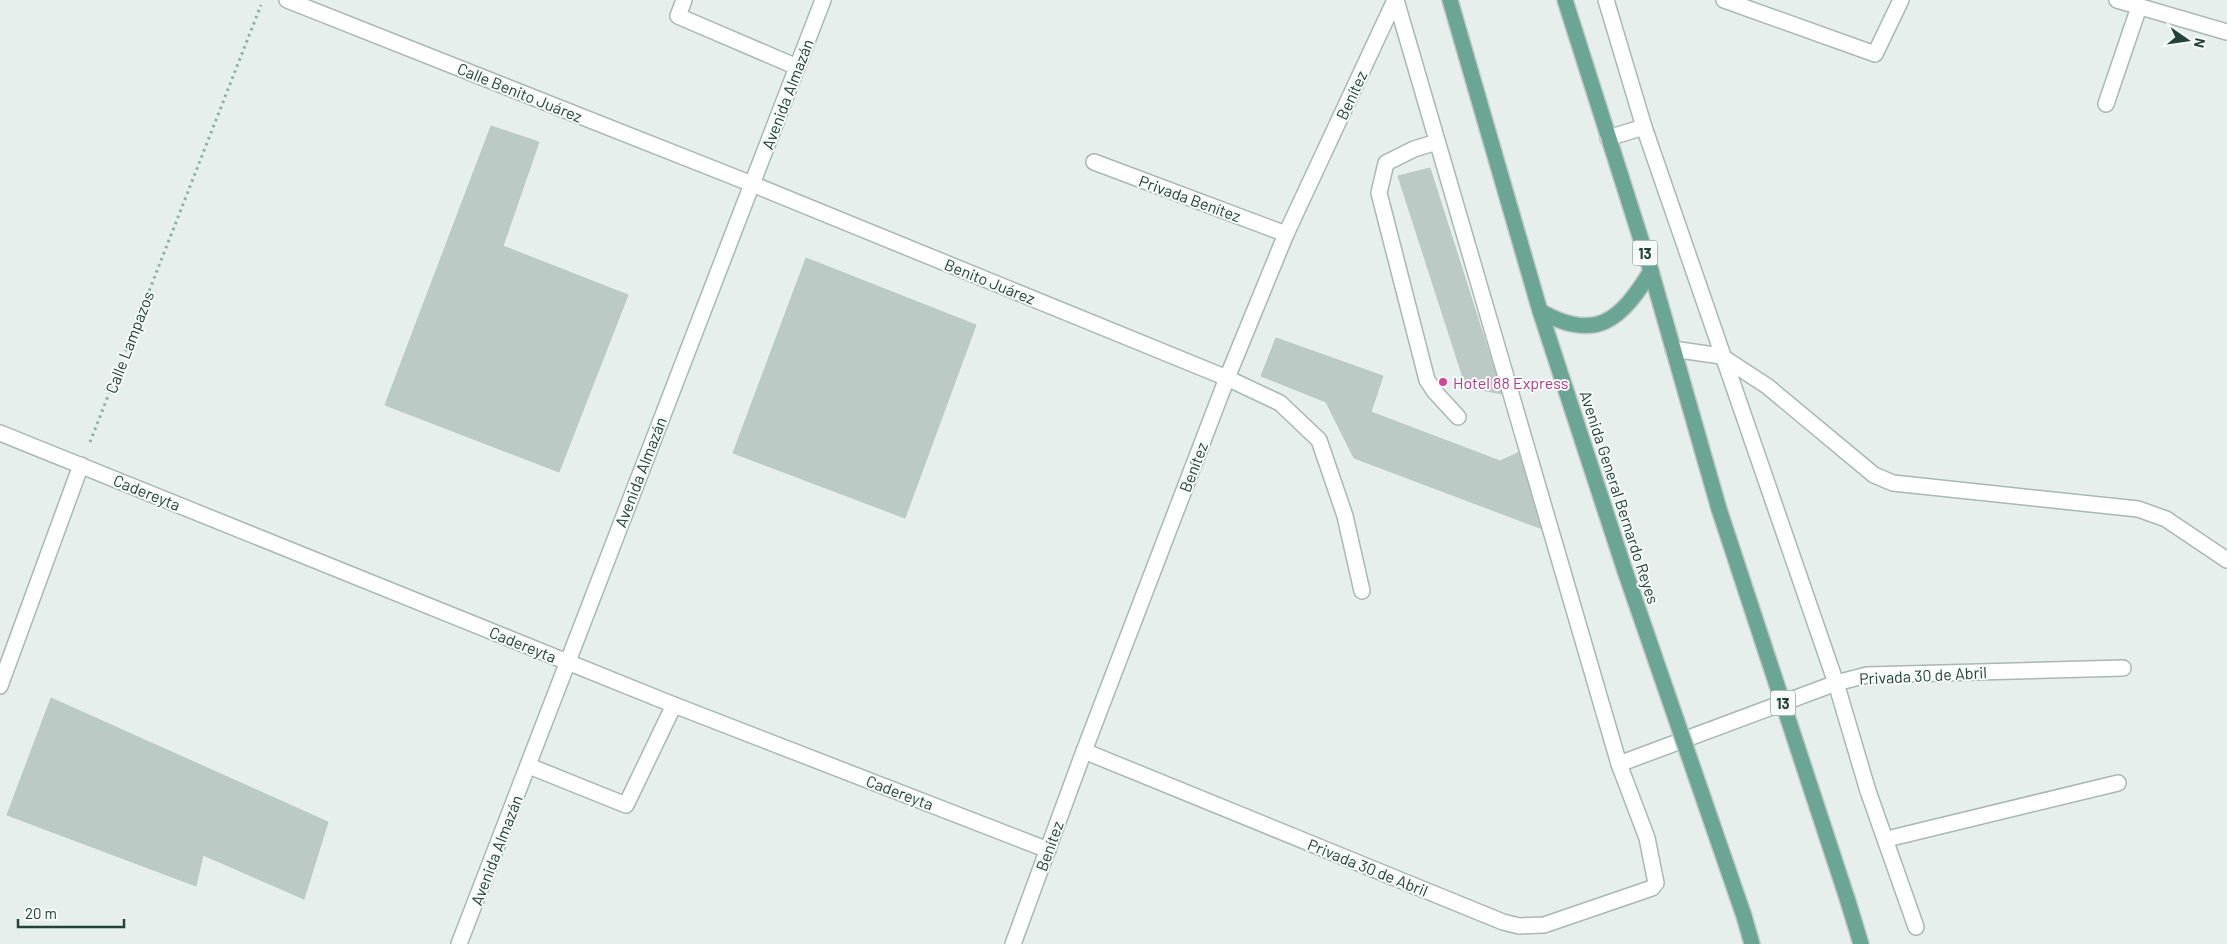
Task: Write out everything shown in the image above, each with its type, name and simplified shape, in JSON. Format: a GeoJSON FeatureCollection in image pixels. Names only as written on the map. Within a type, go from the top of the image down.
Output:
{"type":"FeatureCollection","features":[{"type":"Feature","properties":{"kind":"main road","name":"Avenida General Bernardo Reyes"},"geometry":{"type":"LineString","coordinates":[[1450,0],[1540,311],[1625,571],[1752,944]]}},
{"type":"Feature","properties":{"kind":"main road","name":"13"},"geometry":{"type":"LineString","coordinates":[[1565,0],[1651,272],[1719,509],[1861,944]]}},
{"type":"Feature","properties":{"kind":"main road"},"geometry":{"type":"LineString","coordinates":[[1540,311],[1559,322],[1580,327],[1602,323],[1621,312],[1636,296],[1651,272]]}},
{"type":"Feature","properties":{"kind":"street","name":"Calle Benito Juárez"},"geometry":{"type":"LineString","coordinates":[[287,0],[752,184]]}},
{"type":"Feature","properties":{"kind":"street"},"geometry":{"type":"LineString","coordinates":[[684,0],[678,16],[797,67]]}},
{"type":"Feature","properties":{"kind":"street","name":"Avenida Almazán"},"geometry":{"type":"LineString","coordinates":[[459,944],[529,766],[566,662],[824,0]]}},
{"type":"Feature","properties":{"kind":"street"},"geometry":{"type":"LineString","coordinates":[[1395,0],[1619,764]]}},
{"type":"Feature","properties":{"kind":"street","name":"Benítez"},"geometry":{"type":"LineString","coordinates":[[1013,944],[1227,378],[1286,234],[1395,0]]}},
{"type":"Feature","properties":{"kind":"street"},"geometry":{"type":"LineString","coordinates":[[1606,0],[1644,128],[1721,356],[1836,683],[1868,791],[1887,839],[1916,927]]}},
{"type":"Feature","properties":{"kind":"street"},"geometry":{"type":"LineString","coordinates":[[1724,0],[1875,54],[1901,0]]}},
{"type":"Feature","properties":{"kind":"street"},"geometry":{"type":"LineString","coordinates":[[2117,0],[2227,32]]}},
{"type":"Feature","properties":{"kind":"street"},"geometry":{"type":"LineString","coordinates":[[2106,104],[2139,6]]}},
{"type":"Feature","properties":{"kind":"street"},"geometry":{"type":"LineString","coordinates":[[1608,138],[1644,128]]}},
{"type":"Feature","properties":{"kind":"street"},"geometry":{"type":"LineString","coordinates":[[1437,142],[1414,149],[1386,163],[1379,193],[1427,380],[1435,392],[1458,417]]}},
{"type":"Feature","properties":{"kind":"street","name":"Privada Benítez"},"geometry":{"type":"LineString","coordinates":[[1094,162],[1286,234]]}},
{"type":"Feature","properties":{"kind":"street","name":"Benito Juárez"},"geometry":{"type":"LineString","coordinates":[[752,184],[1227,378],[1280,403],[1319,440],[1345,516],[1362,591]]}},
{"type":"Feature","properties":{"kind":"street"},"geometry":{"type":"LineString","coordinates":[[1673,349],[1721,356],[1767,386],[1874,475],[1893,483],[2138,509],[2166,519],[2227,560]]}},
{"type":"Feature","properties":{"kind":"street","name":"Cadereyta"},"geometry":{"type":"LineString","coordinates":[[0,433],[674,705],[1048,850]]}},
{"type":"Feature","properties":{"kind":"street"},"geometry":{"type":"LineString","coordinates":[[0,686],[81,466]]}},
{"type":"Feature","properties":{"kind":"street","name":"Privada 30 de Abril"},"geometry":{"type":"LineString","coordinates":[[1084,752],[1511,924],[1532,926],[1544,925],[1652,888],[1656,883],[1647,838],[1619,764],[1836,683],[1867,676],[2123,668]]}},
{"type":"Feature","properties":{"kind":"street"},"geometry":{"type":"LineString","coordinates":[[529,766],[626,805],[674,705]]}},
{"type":"Feature","properties":{"kind":"street"},"geometry":{"type":"LineString","coordinates":[[1887,839],[2118,784]]}},
{"type":"Feature","properties":{"kind":"path","name":"Calle Lampazos"},"geometry":{"type":"LineString","coordinates":[[81,466],[262,0]]}},
{"type":"Feature","properties":{"kind":"building"},"geometry":{"type":"Polygon","coordinates":[[[491,126],[539,142],[503,246],[628,295],[559,472],[385,405],[491,126]]]}},
{"type":"Feature","properties":{"kind":"building"},"geometry":{"type":"Polygon","coordinates":[[[1430,168],[1502,394],[1466,387],[1398,176],[1430,168]]]}},
{"type":"Feature","properties":{"kind":"building"},"geometry":{"type":"Polygon","coordinates":[[[806,258],[976,325],[905,518],[733,453],[806,258]]]}},
{"type":"Feature","properties":{"kind":"building"},"geometry":{"type":"Polygon","coordinates":[[[1276,338],[1383,376],[1371,412],[1500,461],[1520,452],[1545,530],[1354,458],[1326,402],[1261,376],[1276,338]]]}},
{"type":"Feature","properties":{"kind":"building"},"geometry":{"type":"Polygon","coordinates":[[[51,698],[328,822],[304,899],[203,855],[196,886],[7,815],[51,698]]]}},
{"type":"Feature","properties":{"kind":"place","name":"Hotel 88 Express"},"geometry":{"type":"Point","coordinates":[1443,382]}}]}
